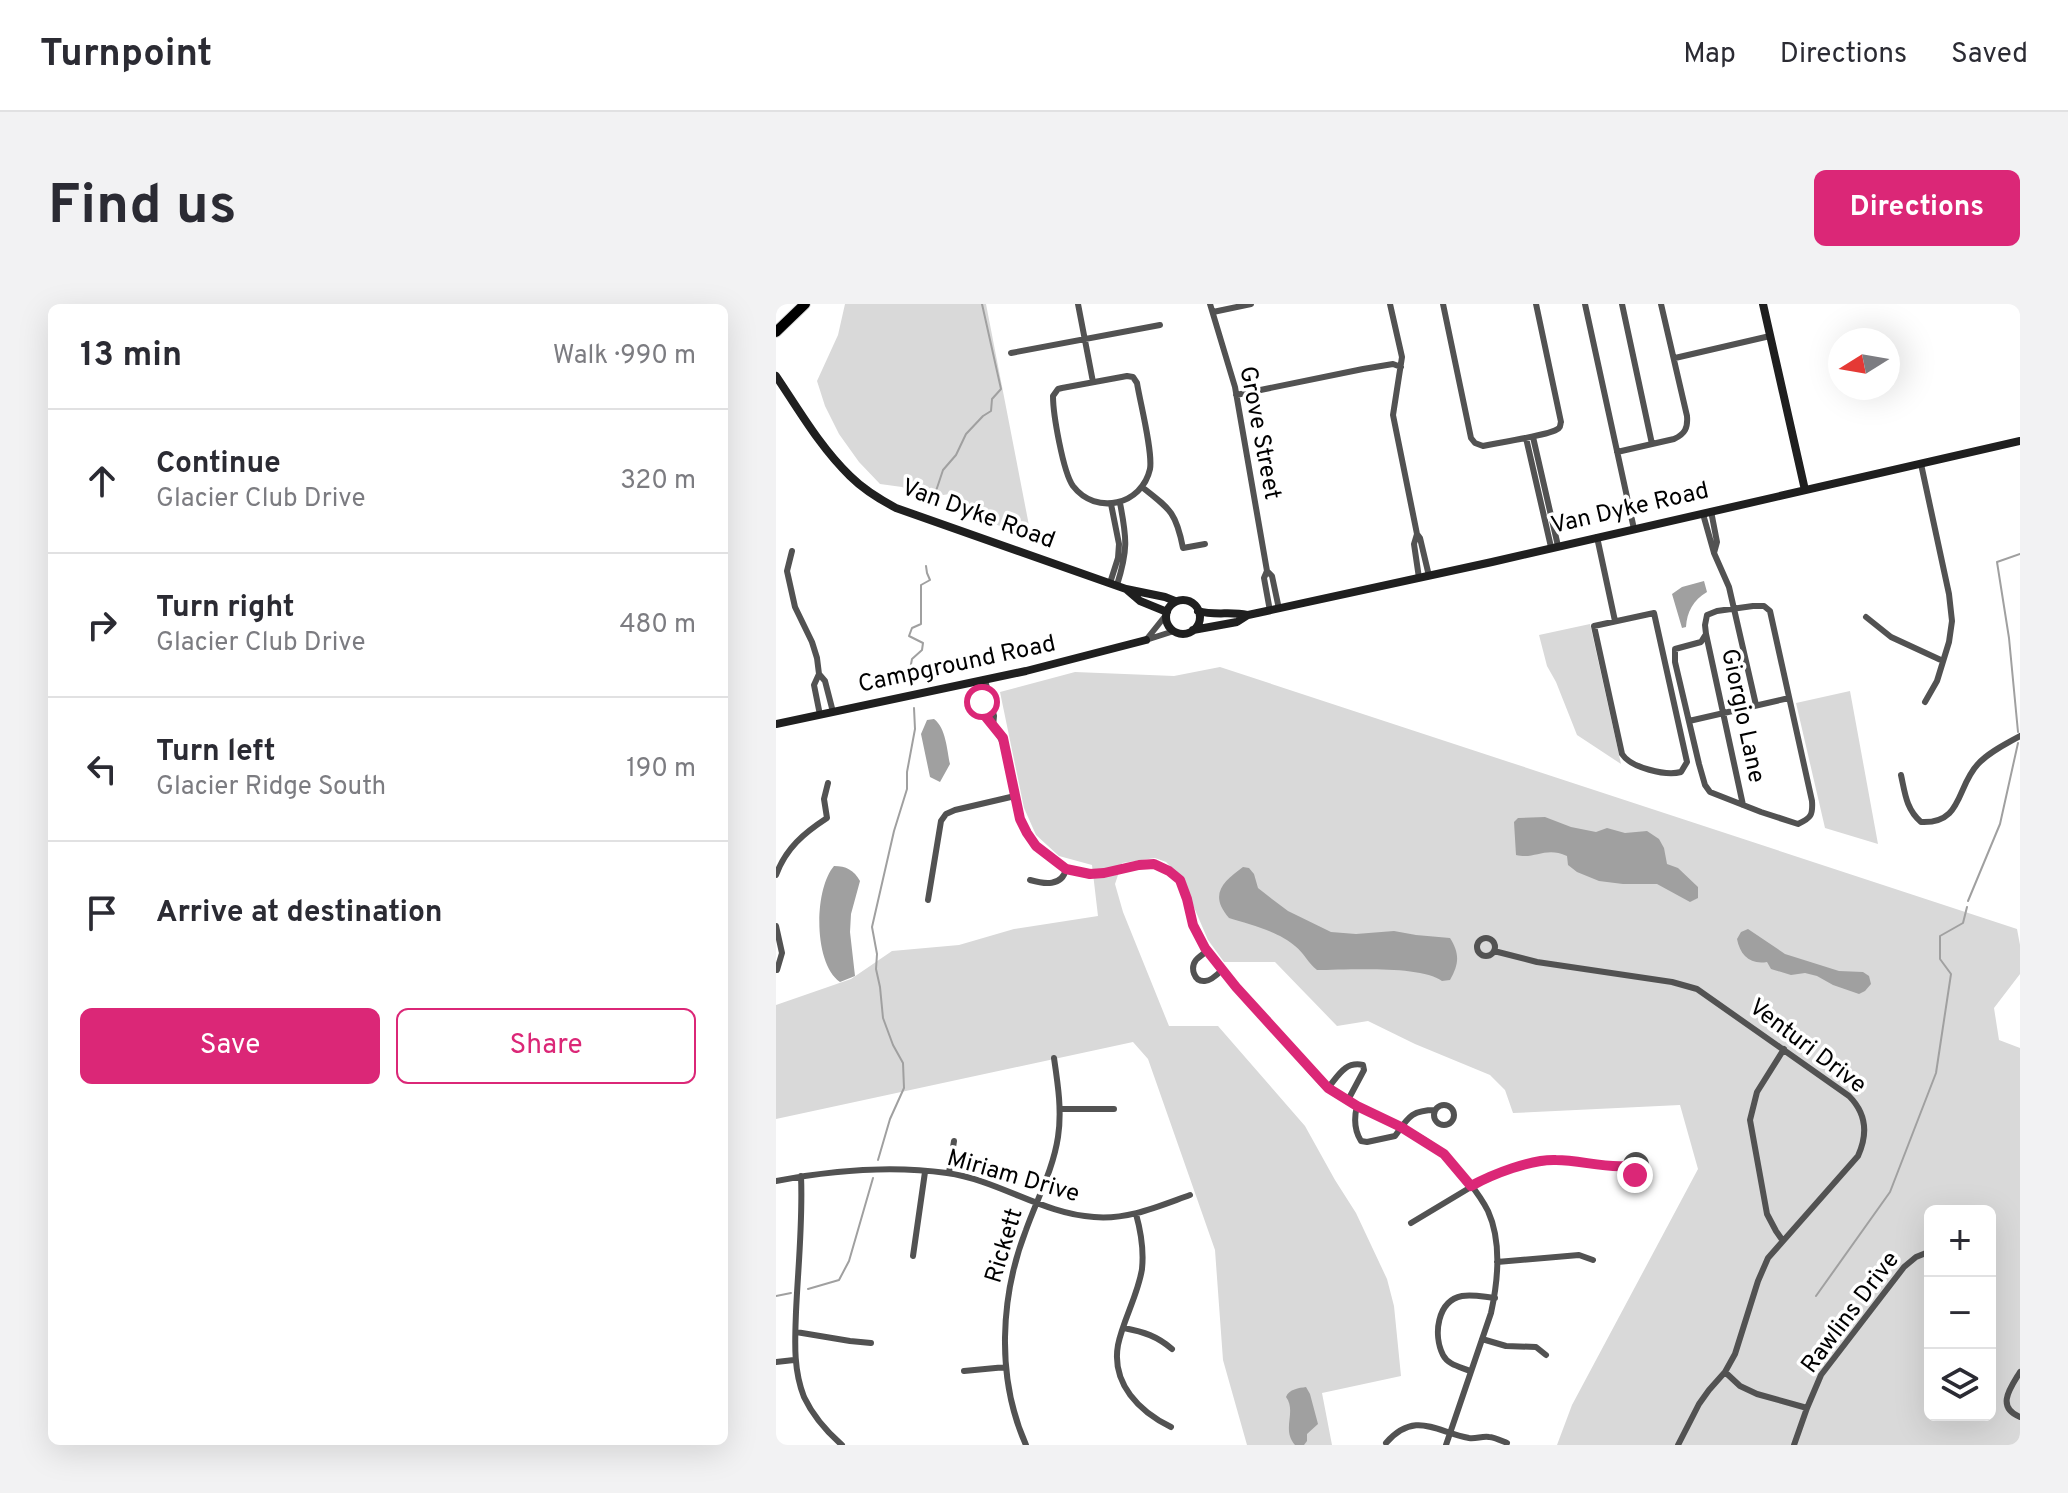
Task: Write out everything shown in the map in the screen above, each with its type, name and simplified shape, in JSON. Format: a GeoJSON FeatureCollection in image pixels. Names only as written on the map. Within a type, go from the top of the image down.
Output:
{"type":"FeatureCollection","features":[{"type":"Feature","properties":{"kind":"highway"},"geometry":{"type":"LineString","coordinates":[[776,332],[805,304]]}},
{"type":"Feature","properties":{"kind":"street"},"geometry":{"type":"LineString","coordinates":[[1078,304],[1093,382]]}},
{"type":"Feature","properties":{"kind":"street","name":"Grove Street"},"geometry":{"type":"LineString","coordinates":[[1210,304],[1236,395],[1267,571],[1272,576],[1274,610]]}},
{"type":"Feature","properties":{"kind":"street"},"geometry":{"type":"LineString","coordinates":[[1213,312],[1251,304]]}},
{"type":"Feature","properties":{"kind":"street"},"geometry":{"type":"LineString","coordinates":[[1390,304],[1402,357],[1393,415],[1420,538],[1424,577]]}},
{"type":"Feature","properties":{"kind":"street"},"geometry":{"type":"LineString","coordinates":[[1443,304],[1471,438],[1483,446],[1558,430],[1561,422],[1536,304]]}},
{"type":"Feature","properties":{"kind":"street"},"geometry":{"type":"LineString","coordinates":[[1585,304],[1634,529]]}},
{"type":"Feature","properties":{"kind":"street"},"geometry":{"type":"LineString","coordinates":[[1622,304],[1652,444]]}},
{"type":"Feature","properties":{"kind":"street"},"geometry":{"type":"LineString","coordinates":[[1617,452],[1679,437],[1687,427],[1675,358],[1661,304]]}},
{"type":"Feature","properties":{"kind":"street"},"geometry":{"type":"LineString","coordinates":[[1763,304],[1805,490]]}},
{"type":"Feature","properties":{"kind":"street"},"geometry":{"type":"LineString","coordinates":[[1011,353],[1160,325]]}},
{"type":"Feature","properties":{"kind":"street"},"geometry":{"type":"LineString","coordinates":[[1675,358],[1770,336]]}},
{"type":"Feature","properties":{"kind":"street"},"geometry":{"type":"LineString","coordinates":[[1236,395],[1363,369],[1393,364],[1401,367]]}},
{"type":"Feature","properties":{"kind":"street","name":"Van Dyke Road"},"geometry":{"type":"LineString","coordinates":[[776,376],[832,456],[850,476],[868,492],[896,508],[1117,586],[1175,601]]}},
{"type":"Feature","properties":{"kind":"street"},"geometry":{"type":"LineString","coordinates":[[1127,376],[1136,381],[1150,468],[1142,487],[1120,503],[1088,498],[1072,484],[1065,468],[1053,399],[1058,389],[1093,382],[1127,376]]}},
{"type":"Feature","properties":{"kind":"street"},"geometry":{"type":"LineString","coordinates":[[1530,437],[1555,546]]}},
{"type":"Feature","properties":{"kind":"street","name":"Van Dyke Road"},"geometry":{"type":"LineString","coordinates":[[1193,630],[2020,441]]}},
{"type":"Feature","properties":{"kind":"street"},"geometry":{"type":"LineString","coordinates":[[1921,464],[1952,621],[1937,681],[1925,702]]}},
{"type":"Feature","properties":{"kind":"street"},"geometry":{"type":"LineString","coordinates":[[1142,487],[1170,510],[1179,527],[1183,548],[1205,544]]}},
{"type":"Feature","properties":{"kind":"street"},"geometry":{"type":"LineString","coordinates":[[1117,586],[1127,542],[1120,503]]}},
{"type":"Feature","properties":{"kind":"street"},"geometry":{"type":"LineString","coordinates":[[1111,504],[1119,544],[1117,586]]}},
{"type":"Feature","properties":{"kind":"street"},"geometry":{"type":"LineString","coordinates":[[1707,512],[1717,542],[1714,553],[1729,587],[1756,705]]}},
{"type":"Feature","properties":{"kind":"street"},"geometry":{"type":"LineString","coordinates":[[1597,537],[1615,621]]}},
{"type":"Feature","properties":{"kind":"street"},"geometry":{"type":"LineString","coordinates":[[792,551],[787,571],[795,607],[817,658],[819,674],[814,685],[820,715]]}},
{"type":"Feature","properties":{"kind":"street","name":"Van Dyke Road"},"geometry":{"type":"LineString","coordinates":[[1117,586],[1166,613]]}},
{"type":"Feature","properties":{"kind":"street"},"geometry":{"type":"LineString","coordinates":[[1146,640],[1171,605],[1175,601],[1192,602],[1198,611],[1199,621],[1193,630],[1183,634],[1168,626],[1166,613]]}},
{"type":"Feature","properties":{"kind":"street"},"geometry":{"type":"LineString","coordinates":[[1662,651],[1701,642],[1706,634],[1707,615],[1734,608],[1764,606],[1770,611],[1812,801],[1813,814],[1810,818],[1798,824],[1710,792],[1705,785],[1689,721],[1675,662],[1675,649]]}},
{"type":"Feature","properties":{"kind":"street","name":"Van Dyke Road"},"geometry":{"type":"LineString","coordinates":[[1198,611],[1215,615],[1236,612],[1248,615]]}},
{"type":"Feature","properties":{"kind":"street"},"geometry":{"type":"LineString","coordinates":[[1654,613],[1662,651],[1687,762],[1681,772],[1673,774],[1664,774],[1626,760],[1622,754],[1594,626],[1654,613]]}},
{"type":"Feature","properties":{"kind":"street"},"geometry":{"type":"LineString","coordinates":[[1866,617],[1891,637],[1943,661]]}},
{"type":"Feature","properties":{"kind":"street","name":"Campground Road"},"geometry":{"type":"LineString","coordinates":[[776,724],[981,681],[1174,631]]}},
{"type":"Feature","properties":{"kind":"street","name":"Giorgio Lane"},"geometry":{"type":"LineString","coordinates":[[1706,634],[1743,805]]}},
{"type":"Feature","properties":{"kind":"street"},"geometry":{"type":"LineString","coordinates":[[819,674],[825,681],[833,712]]}},
{"type":"Feature","properties":{"kind":"street"},"geometry":{"type":"LineString","coordinates":[[981,681],[986,717],[1003,738],[1020,819],[1036,846],[1066,869],[1090,874],[1154,864],[1169,871],[1180,880],[1193,925],[1207,951],[1328,1088],[1444,1154],[1488,1212],[1495,1237],[1495,1298],[1446,1445]]}},
{"type":"Feature","properties":{"kind":"street"},"geometry":{"type":"LineString","coordinates":[[1689,721],[1789,698]]}},
{"type":"Feature","properties":{"kind":"street"},"geometry":{"type":"LineString","coordinates":[[1901,775],[1912,815],[1921,822],[1938,820],[1947,816],[1960,799],[1969,776],[1979,763],[2020,736]]}},
{"type":"Feature","properties":{"kind":"street"},"geometry":{"type":"LineString","coordinates":[[776,873],[785,855],[800,837],[827,818],[824,799],[828,783]]}},
{"type":"Feature","properties":{"kind":"street"},"geometry":{"type":"LineString","coordinates":[[928,900],[941,821],[946,814],[1015,796]]}},
{"type":"Feature","properties":{"kind":"street"},"geometry":{"type":"LineString","coordinates":[[1030,880],[1042,883],[1058,881],[1066,869]]}},
{"type":"Feature","properties":{"kind":"street"},"geometry":{"type":"LineString","coordinates":[[776,926],[782,953],[777,970]]}},
{"type":"Feature","properties":{"kind":"street"},"geometry":{"type":"LineString","coordinates":[[1207,951],[1196,960],[1194,975],[1199,980],[1209,980],[1222,970]]}},
{"type":"Feature","properties":{"kind":"street","name":"Venturi Drive"},"geometry":{"type":"LineString","coordinates":[[1494,951],[1537,962],[1672,982],[1697,989],[1855,1102],[1863,1116],[1865,1133],[1858,1156],[1768,1258],[1741,1338],[1725,1372],[1699,1404],[1678,1445]]}},
{"type":"Feature","properties":{"kind":"street"},"geometry":{"type":"LineString","coordinates":[[1783,1241],[1767,1214],[1750,1120],[1757,1092],[1784,1049]]}},
{"type":"Feature","properties":{"kind":"street","name":"Rickett"},"geometry":{"type":"LineString","coordinates":[[1026,1445],[1014,1410],[1006,1367],[1005,1333],[1014,1264],[1047,1179],[1058,1136],[1059,1087],[1054,1058]]}},
{"type":"Feature","properties":{"kind":"street"},"geometry":{"type":"LineString","coordinates":[[1328,1088],[1350,1065],[1363,1065],[1364,1070],[1348,1100]]}},
{"type":"Feature","properties":{"kind":"street"},"geometry":{"type":"LineString","coordinates":[[1357,1106],[1355,1124],[1358,1136],[1361,1141],[1367,1142],[1395,1136],[1415,1113],[1435,1110]]}},
{"type":"Feature","properties":{"kind":"street"},"geometry":{"type":"LineString","coordinates":[[1060,1109],[1114,1109]]}},
{"type":"Feature","properties":{"kind":"street"},"geometry":{"type":"LineString","coordinates":[[949,1173],[954,1141]]}},
{"type":"Feature","properties":{"kind":"street"},"geometry":{"type":"LineString","coordinates":[[1411,1223],[1491,1175],[1547,1160],[1626,1166]]}},
{"type":"Feature","properties":{"kind":"street","name":"Miriam Drive"},"geometry":{"type":"LineString","coordinates":[[776,1181],[825,1172],[868,1169],[949,1173],[999,1187],[1070,1213],[1093,1217],[1136,1214],[1190,1195]]}},
{"type":"Feature","properties":{"kind":"street"},"geometry":{"type":"LineString","coordinates":[[913,1256],[925,1172]]}},
{"type":"Feature","properties":{"kind":"street"},"geometry":{"type":"LineString","coordinates":[[801,1176],[802,1213],[794,1360],[805,1398],[815,1417],[842,1445]]}},
{"type":"Feature","properties":{"kind":"street"},"geometry":{"type":"LineString","coordinates":[[1136,1214],[1143,1254],[1141,1271],[1118,1346],[1118,1367],[1125,1388],[1138,1406],[1171,1427]]}},
{"type":"Feature","properties":{"kind":"street","name":"Rawlins Drive"},"geometry":{"type":"LineString","coordinates":[[1794,1445],[1821,1375],[1904,1267],[1924,1254]]}},
{"type":"Feature","properties":{"kind":"street"},"geometry":{"type":"LineString","coordinates":[[1497,1262],[1579,1255],[1593,1260]]}},
{"type":"Feature","properties":{"kind":"street"},"geometry":{"type":"LineString","coordinates":[[1470,1371],[1451,1363],[1443,1354],[1438,1325],[1440,1313],[1448,1303],[1460,1296],[1495,1298]]}},
{"type":"Feature","properties":{"kind":"street"},"geometry":{"type":"LineString","coordinates":[[1124,1328],[1160,1338],[1172,1349]]}},
{"type":"Feature","properties":{"kind":"street"},"geometry":{"type":"LineString","coordinates":[[796,1332],[871,1343]]}},
{"type":"Feature","properties":{"kind":"street"},"geometry":{"type":"LineString","coordinates":[[1482,1339],[1496,1345],[1536,1347],[1546,1355]]}},
{"type":"Feature","properties":{"kind":"street"},"geometry":{"type":"LineString","coordinates":[[776,1362],[794,1360]]}},
{"type":"Feature","properties":{"kind":"street"},"geometry":{"type":"LineString","coordinates":[[964,1371],[1006,1367]]}},
{"type":"Feature","properties":{"kind":"street"},"geometry":{"type":"LineString","coordinates":[[1725,1372],[1740,1386],[1757,1394],[1807,1408]]}},
{"type":"Feature","properties":{"kind":"street"},"geometry":{"type":"LineString","coordinates":[[2020,1372],[2006,1399],[2007,1407],[2020,1417]]}},
{"type":"Feature","properties":{"kind":"street"},"geometry":{"type":"LineString","coordinates":[[1386,1443],[1396,1432],[1408,1426],[1424,1424],[1472,1439],[1489,1437],[1507,1443]]}},
{"type":"Feature","properties":{"kind":"shaded area"},"geometry":{"type":"Polygon","coordinates":[[[845,304],[986,304],[1032,541],[978,516],[956,493],[924,498],[902,487],[880,484],[859,462],[839,434],[817,381],[838,335],[845,304]]]}},
{"type":"Feature","properties":{"kind":"shaded area"},"geometry":{"type":"Polygon","coordinates":[[[1704,581],[1707,592],[1694,603],[1686,627],[1682,628],[1672,594],[1682,587],[1704,581]]]}},
{"type":"Feature","properties":{"kind":"shaded area"},"geometry":{"type":"Polygon","coordinates":[[[1590,624],[1621,764],[1577,735],[1547,666],[1539,635],[1590,624]]]}},
{"type":"Feature","properties":{"kind":"shaded area"},"geometry":{"type":"Polygon","coordinates":[[[1220,667],[2017,929],[2020,974],[1994,1008],[1999,1040],[2020,1048],[2020,1445],[1557,1445],[1572,1405],[1698,1169],[1680,1105],[1513,1113],[1505,1090],[1490,1075],[1368,1021],[1337,1026],[1275,962],[1224,962],[1208,940],[1181,877],[1166,862],[1155,858],[1122,863],[1115,884],[1123,912],[1169,1026],[1218,1026],[1305,1126],[1356,1213],[1387,1279],[1394,1306],[1401,1376],[1322,1393],[1332,1445],[1247,1445],[1223,1360],[1215,1250],[1148,1059],[1133,1042],[776,1119],[776,1005],[851,979],[892,951],[959,945],[1014,929],[1098,916],[1092,865],[1059,856],[1036,835],[1024,808],[1000,692],[1075,672],[1174,676],[1220,667]]]}},
{"type":"Feature","properties":{"kind":"shaded area"},"geometry":{"type":"Polygon","coordinates":[[[1850,691],[1878,844],[1825,828],[1796,703],[1850,691]]]}},
{"type":"Feature","properties":{"kind":"shaded area"},"geometry":{"type":"Polygon","coordinates":[[[934,719],[944,734],[950,764],[940,782],[930,777],[921,734],[927,720],[934,719]]]}},
{"type":"Feature","properties":{"kind":"shaded area"},"geometry":{"type":"Polygon","coordinates":[[[1545,817],[1596,832],[1607,828],[1625,833],[1647,831],[1659,839],[1667,864],[1678,868],[1698,887],[1698,898],[1690,902],[1657,884],[1599,881],[1577,872],[1568,865],[1567,856],[1559,853],[1516,855],[1514,822],[1518,818],[1545,817]]]}},
{"type":"Feature","properties":{"kind":"shaded area"},"geometry":{"type":"Polygon","coordinates":[[[834,866],[849,869],[860,881],[851,914],[850,932],[855,976],[840,982],[831,973],[825,959],[819,926],[823,891],[834,866]]]}},
{"type":"Feature","properties":{"kind":"shaded area"},"geometry":{"type":"Polygon","coordinates":[[[1243,867],[1254,874],[1258,888],[1288,911],[1331,932],[1394,931],[1450,938],[1457,959],[1450,980],[1442,981],[1401,970],[1317,970],[1289,941],[1229,918],[1219,895],[1225,883],[1243,867]]]}},
{"type":"Feature","properties":{"kind":"shaded area"},"geometry":{"type":"Polygon","coordinates":[[[1748,929],[1785,954],[1839,971],[1863,972],[1869,976],[1871,984],[1859,994],[1817,976],[1805,973],[1791,975],[1771,969],[1767,962],[1751,960],[1743,954],[1737,939],[1741,932],[1748,929]]]}},
{"type":"Feature","properties":{"kind":"shaded area"},"geometry":{"type":"Polygon","coordinates":[[[1306,1387],[1318,1424],[1307,1434],[1304,1445],[1295,1445],[1289,1433],[1290,1409],[1286,1397],[1297,1388],[1306,1387]]]}},
{"type":"Feature","properties":{"kind":"waterway"},"geometry":{"type":"LineString","coordinates":[[936,503],[934,497],[943,470],[956,455],[966,434],[991,411],[992,399],[1001,389],[982,304]]}},
{"type":"Feature","properties":{"kind":"waterway"},"geometry":{"type":"LineString","coordinates":[[2018,732],[2009,638],[1997,562],[2020,554]]}},
{"type":"Feature","properties":{"kind":"waterway"},"geometry":{"type":"LineString","coordinates":[[908,680],[912,659],[922,650],[923,643],[909,636],[912,628],[921,624],[921,585],[930,580],[926,566]]}},
{"type":"Feature","properties":{"kind":"waterway"},"geometry":{"type":"LineString","coordinates":[[878,1160],[890,1119],[904,1088],[903,1063],[883,1018],[872,927],[907,789],[915,729],[914,708]]}},
{"type":"Feature","properties":{"kind":"waterway"},"geometry":{"type":"LineString","coordinates":[[1968,901],[2000,824],[2018,743]]}},
{"type":"Feature","properties":{"kind":"waterway"},"geometry":{"type":"LineString","coordinates":[[1816,1296],[1890,1192],[1936,1073],[1951,974],[1940,959],[1940,936],[1963,923],[1967,907]]}},
{"type":"Feature","properties":{"kind":"waterway"},"geometry":{"type":"LineString","coordinates":[[808,1289],[839,1280],[849,1261],[873,1178]]}},
{"type":"Feature","properties":{"kind":"waterway"},"geometry":{"type":"LineString","coordinates":[[776,1296],[791,1293]]}},
{"type":"Feature","properties":{"kind":"route"},"geometry":{"type":"LineString","coordinates":[[982,702],[986,717],[1003,738],[1020,819],[1036,846],[1066,869],[1090,874],[1154,864],[1180,880],[1193,925],[1205,948],[1236,987],[1328,1088],[1444,1154],[1471,1186],[1491,1175],[1547,1160],[1626,1166],[1635,1175]]}}]}
